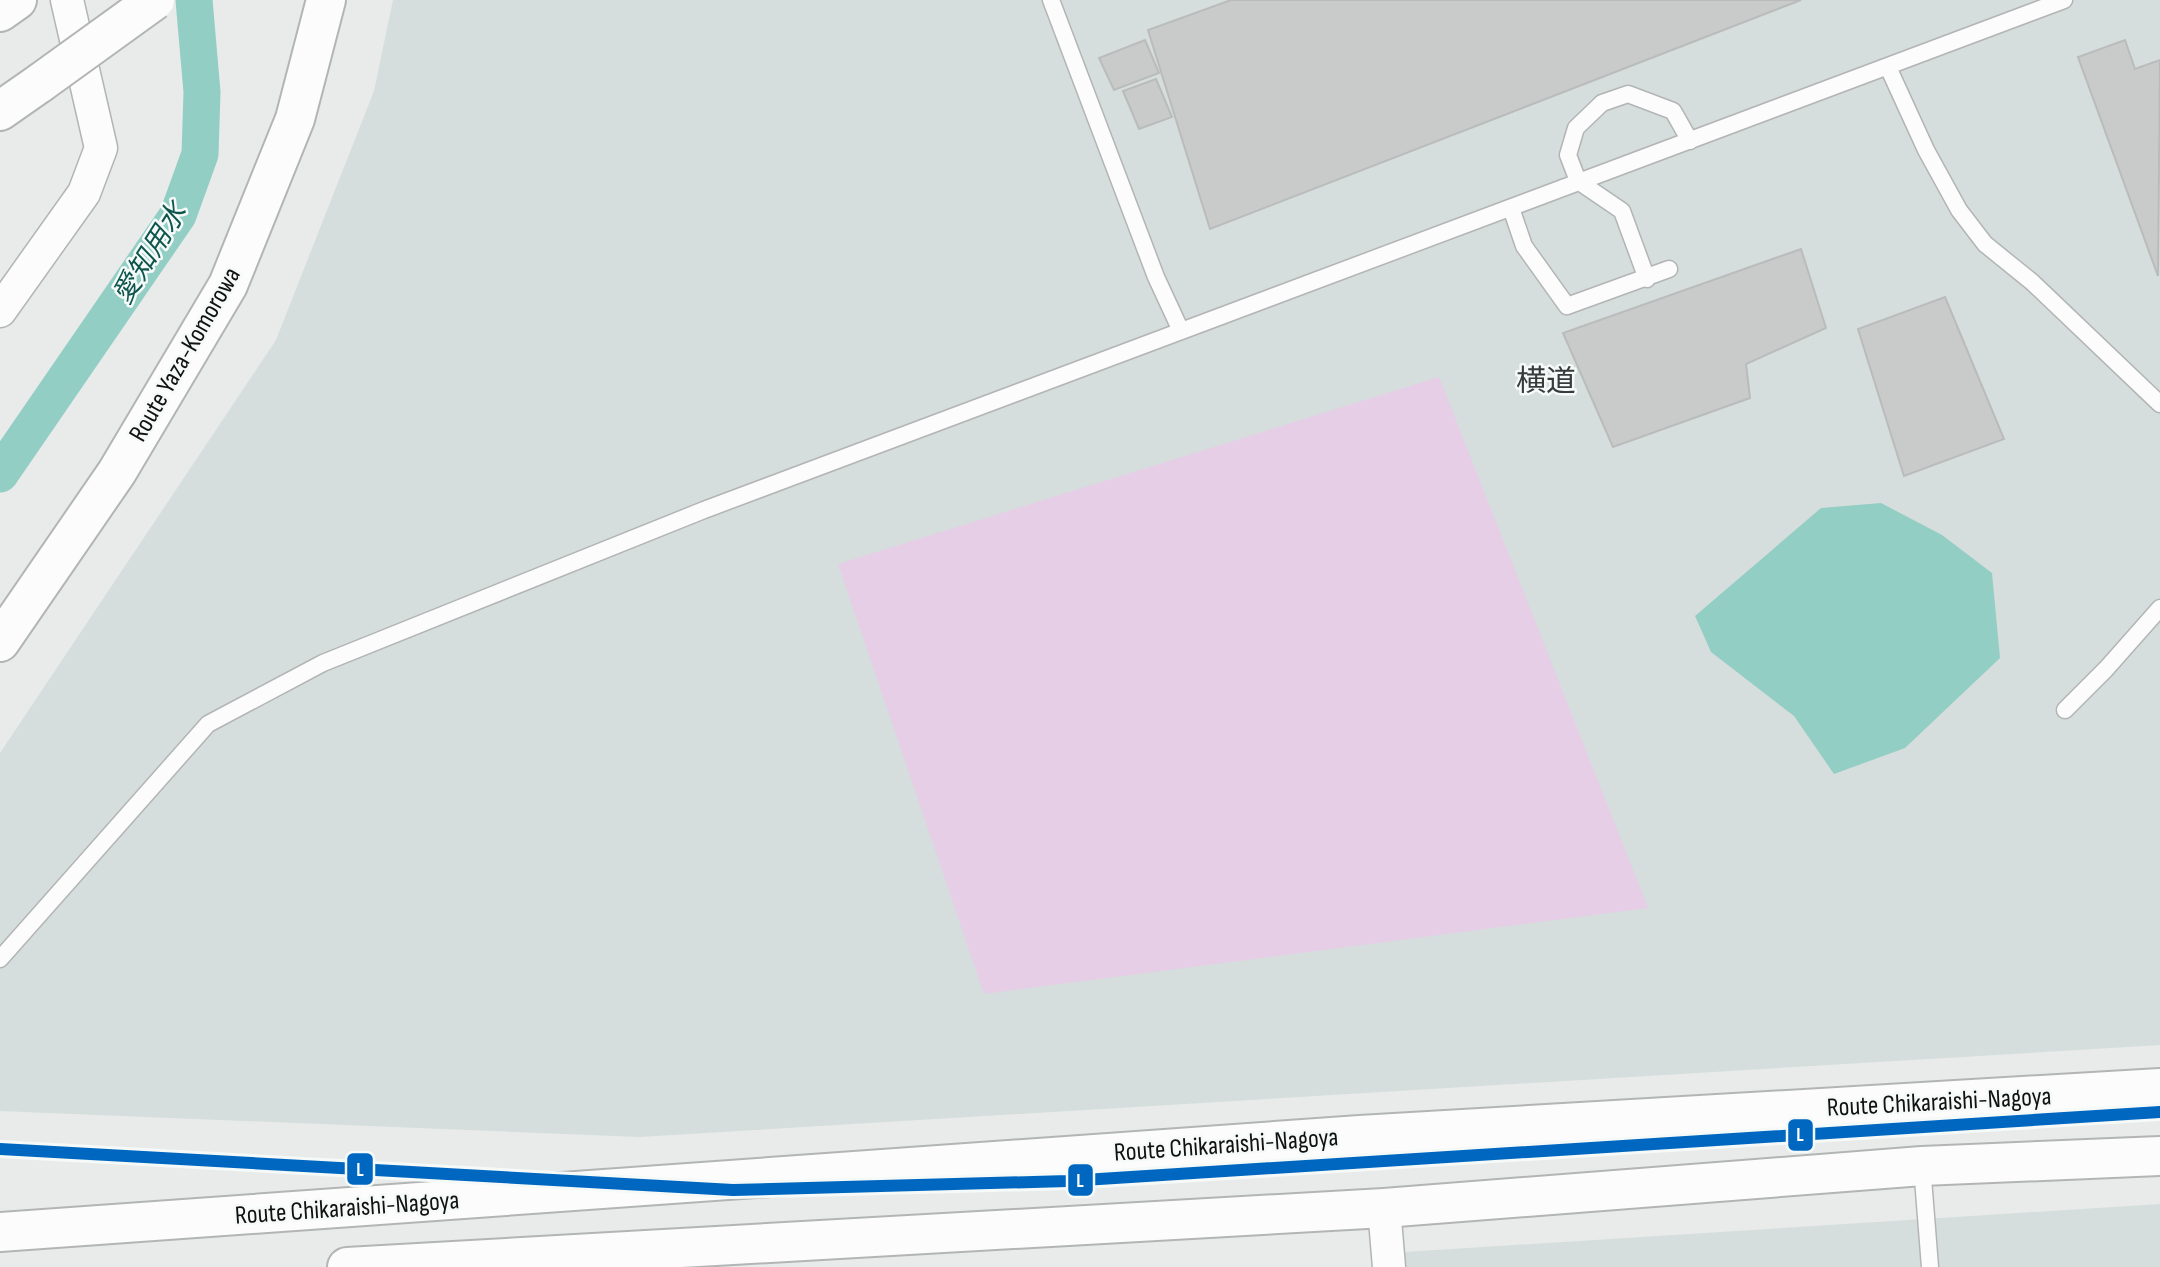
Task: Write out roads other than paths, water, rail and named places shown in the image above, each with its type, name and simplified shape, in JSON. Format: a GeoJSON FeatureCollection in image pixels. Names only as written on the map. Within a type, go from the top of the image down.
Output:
{"type":"FeatureCollection","features":[{"type":"Feature","properties":{"kind":"main road"},"geometry":{"type":"LineString","coordinates":[[0,12],[17,0]]}},
{"type":"Feature","properties":{"kind":"main road"},"geometry":{"type":"LineString","coordinates":[[17,98],[155,0]]}},
{"type":"Feature","properties":{"kind":"main road","name":"Route Yaza-Komorowa"},"geometry":{"type":"LineString","coordinates":[[0,642],[117,472],[228,285],[295,119],[326,0]]}},
{"type":"Feature","properties":{"kind":"main road","name":"Route Chikaraishi-Nagoya"},"geometry":{"type":"LineString","coordinates":[[0,1232],[1346,1136],[2160,1088]]}},
{"type":"Feature","properties":{"kind":"main road"},"geometry":{"type":"LineString","coordinates":[[347,1267],[1384,1208],[1922,1166],[2160,1156]]}},
{"type":"Feature","properties":{"kind":"street"},"geometry":{"type":"LineString","coordinates":[[0,311],[83,193],[102,148],[67,0]]}},
{"type":"Feature","properties":{"kind":"street"},"geometry":{"type":"LineString","coordinates":[[1384,1208],[1389,1267]]}},
{"type":"Feature","properties":{"kind":"lane"},"geometry":{"type":"LineString","coordinates":[[0,959],[208,723],[323,663],[704,510],[2064,0]]}},
{"type":"Feature","properties":{"kind":"lane"},"geometry":{"type":"LineString","coordinates":[[1054,1],[1156,277],[1181,331]]}},
{"type":"Feature","properties":{"kind":"lane"},"geometry":{"type":"LineString","coordinates":[[1888,67],[1926,150],[1959,211],[1985,244],[2032,282],[2160,404]]}},
{"type":"Feature","properties":{"kind":"lane"},"geometry":{"type":"LineString","coordinates":[[1647,278],[1622,211],[1578,181],[1568,155],[1576,128],[1602,103],[1628,93],[1673,111],[1690,141]]}},
{"type":"Feature","properties":{"kind":"lane"},"geometry":{"type":"LineString","coordinates":[[1511,208],[1524,246],[1567,306],[1669,269]]}},
{"type":"Feature","properties":{"kind":"lane"},"geometry":{"type":"LineString","coordinates":[[2065,710],[2160,608]]}},
{"type":"Feature","properties":{"kind":"lane"},"geometry":{"type":"LineString","coordinates":[[1922,1166],[1930,1267]]}},
{"type":"Feature","properties":{"kind":"waterway","name":"愛知用水"},"geometry":{"type":"LineString","coordinates":[[0,474],[178,215],[200,154],[202,92],[194,0]]}},
{"type":"Feature","properties":{"kind":"district","name":"横道"},"geometry":{"type":"Point","coordinates":[1546,381]}}]}
